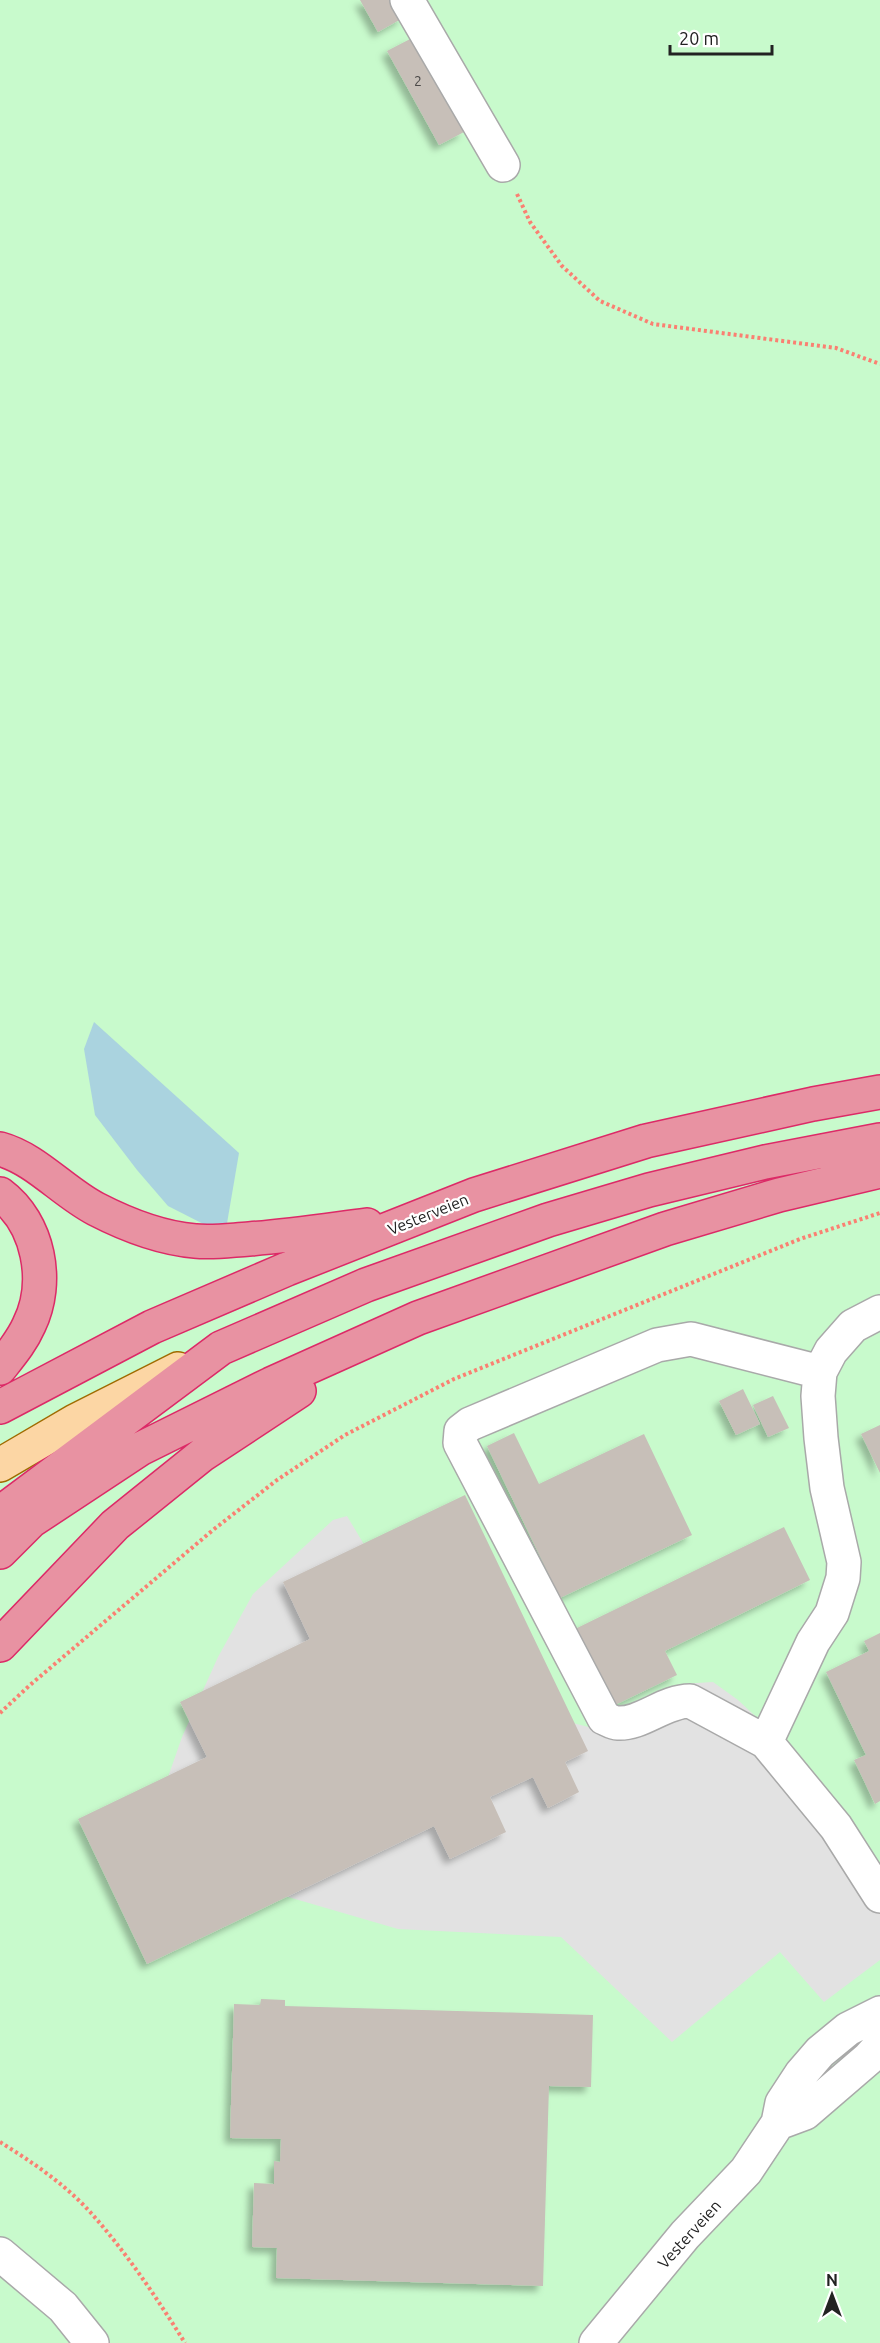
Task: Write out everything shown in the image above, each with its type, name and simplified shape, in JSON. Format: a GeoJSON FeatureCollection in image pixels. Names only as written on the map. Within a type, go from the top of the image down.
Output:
{"type":"FeatureCollection","features":[{"type":"Feature","properties":{"kind":"highway","name":"Vesterveien"},"geometry":{"type":"LineString","coordinates":[[0,1407],[152,1327],[287,1269],[474,1195],[646,1141],[813,1104],[880,1092]]}},
{"type":"Feature","properties":{"kind":"highway"},"geometry":{"type":"LineString","coordinates":[[0,1513],[221,1348],[366,1285],[548,1220],[649,1190],[765,1162],[880,1140]]}},
{"type":"Feature","properties":{"kind":"highway"},"geometry":{"type":"LineString","coordinates":[[0,1149],[39,1170],[84,1203],[124,1224],[166,1237],[196,1242],[419,1218]]}},
{"type":"Feature","properties":{"kind":"highway"},"geometry":{"type":"LineString","coordinates":[[0,1552],[31,1521],[140,1449],[271,1384],[418,1318],[665,1229],[779,1195],[880,1171]]}},
{"type":"Feature","properties":{"kind":"highway"},"geometry":{"type":"LineString","coordinates":[[0,1194],[21,1214],[34,1242],[39,1265],[39,1294],[30,1324],[16,1349],[0,1368]]}},
{"type":"Feature","properties":{"kind":"highway"},"geometry":{"type":"LineString","coordinates":[[0,1645],[115,1525],[202,1455],[266,1412],[418,1318]]}},
{"type":"Feature","properties":{"kind":"main road"},"geometry":{"type":"LineString","coordinates":[[0,1465],[75,1421],[221,1348]]}},
{"type":"Feature","properties":{"kind":"street"},"geometry":{"type":"LineString","coordinates":[[407,0],[503,165]]}},
{"type":"Feature","properties":{"kind":"street"},"geometry":{"type":"LineString","coordinates":[[766,1742],[813,1642],[832,1613],[843,1578],[844,1562],[827,1488],[821,1438],[818,1396],[820,1372],[831,1351],[853,1326],[880,1312]]}},
{"type":"Feature","properties":{"kind":"street"},"geometry":{"type":"LineString","coordinates":[[820,1372],[687,1339],[657,1345],[470,1424],[461,1431],[460,1443],[603,1718],[616,1723],[638,1718],[676,1701],[690,1701],[766,1742],[836,1827],[880,1896]]}},
{"type":"Feature","properties":{"kind":"street","name":"Vesterveien"},"geometry":{"type":"LineString","coordinates":[[596,2343],[685,2235],[746,2171],[778,2123],[782,2103],[801,2074],[820,2052],[848,2029],[880,2013]]}},
{"type":"Feature","properties":{"kind":"street"},"geometry":{"type":"LineString","coordinates":[[778,2123],[805,2113],[880,2046]]}},
{"type":"Feature","properties":{"kind":"street"},"geometry":{"type":"LineString","coordinates":[[0,2254],[63,2307],[92,2343]]}},
{"type":"Feature","properties":{"kind":"path"},"geometry":{"type":"LineString","coordinates":[[503,165],[530,222],[562,266],[600,300],[653,324],[836,348],[880,364]]}},
{"type":"Feature","properties":{"kind":"path"},"geometry":{"type":"LineString","coordinates":[[0,1713],[213,1530],[277,1480],[345,1436],[454,1379],[800,1239],[880,1214]]}},
{"type":"Feature","properties":{"kind":"path"},"geometry":{"type":"LineString","coordinates":[[0,2142],[33,2163],[90,2212],[132,2265],[185,2343]]}},
{"type":"Feature","properties":{"kind":"green space"},"geometry":{"type":"Polygon","coordinates":[[[0,0],[880,0],[880,2343],[0,2343],[0,0]]]}},
{"type":"Feature","properties":{"kind":"shaded area"},"geometry":{"type":"Polygon","coordinates":[[[347,1516],[411,1623],[480,1699],[600,1730],[633,1706],[681,1684],[713,1682],[738,1700],[780,1739],[880,1871],[880,1960],[824,2002],[780,1952],[672,2042],[561,1937],[398,1929],[247,1885],[151,1826],[182,1737],[218,1657],[253,1594],[333,1520],[347,1516]]]}},
{"type":"Feature","properties":{"kind":"water"},"geometry":{"type":"Polygon","coordinates":[[[94,1022],[239,1153],[225,1235],[168,1206],[95,1115],[84,1049],[94,1022]]]}},
{"type":"Feature","properties":{"kind":"building"},"geometry":{"type":"Polygon","coordinates":[[[360,0],[393,0],[403,18],[378,32],[360,0]]]}},
{"type":"Feature","properties":{"kind":"building"},"geometry":{"type":"Polygon","coordinates":[[[412,38],[464,132],[439,145],[387,51],[412,38]]]}},
{"type":"Feature","properties":{"kind":"building"},"geometry":{"type":"Polygon","coordinates":[[[743,1389],[760,1424],[736,1435],[719,1401],[743,1389]]]}},
{"type":"Feature","properties":{"kind":"building"},"geometry":{"type":"Polygon","coordinates":[[[773,1396],[789,1428],[768,1437],[753,1405],[773,1396]]]}},
{"type":"Feature","properties":{"kind":"building"},"geometry":{"type":"Polygon","coordinates":[[[880,1425],[880,1473],[861,1434],[880,1425]]]}},
{"type":"Feature","properties":{"kind":"building"},"geometry":{"type":"Polygon","coordinates":[[[514,1433],[539,1484],[644,1434],[692,1535],[560,1598],[487,1446],[514,1433]]]}},
{"type":"Feature","properties":{"kind":"building"},"geometry":{"type":"Polygon","coordinates":[[[465,1495],[588,1751],[565,1762],[579,1792],[548,1808],[533,1777],[490,1797],[506,1832],[450,1859],[434,1826],[147,1964],[78,1819],[207,1757],[180,1702],[310,1639],[283,1582],[465,1495]]]}},
{"type":"Feature","properties":{"kind":"building"},"geometry":{"type":"Polygon","coordinates":[[[784,1527],[810,1580],[665,1651],[677,1675],[613,1706],[575,1629],[784,1527]]]}},
{"type":"Feature","properties":{"kind":"building"},"geometry":{"type":"Polygon","coordinates":[[[880,1633],[880,1801],[875,1804],[854,1760],[866,1755],[826,1672],[869,1651],[864,1641],[880,1633]]]}},
{"type":"Feature","properties":{"kind":"building"},"geometry":{"type":"Polygon","coordinates":[[[261,1999],[285,2000],[285,2006],[593,2015],[591,2087],[549,2086],[543,2286],[276,2278],[277,2248],[252,2247],[254,2183],[274,2184],[274,2161],[280,2162],[281,2139],[230,2138],[234,2004],[260,2005],[261,1999]]]}}]}
